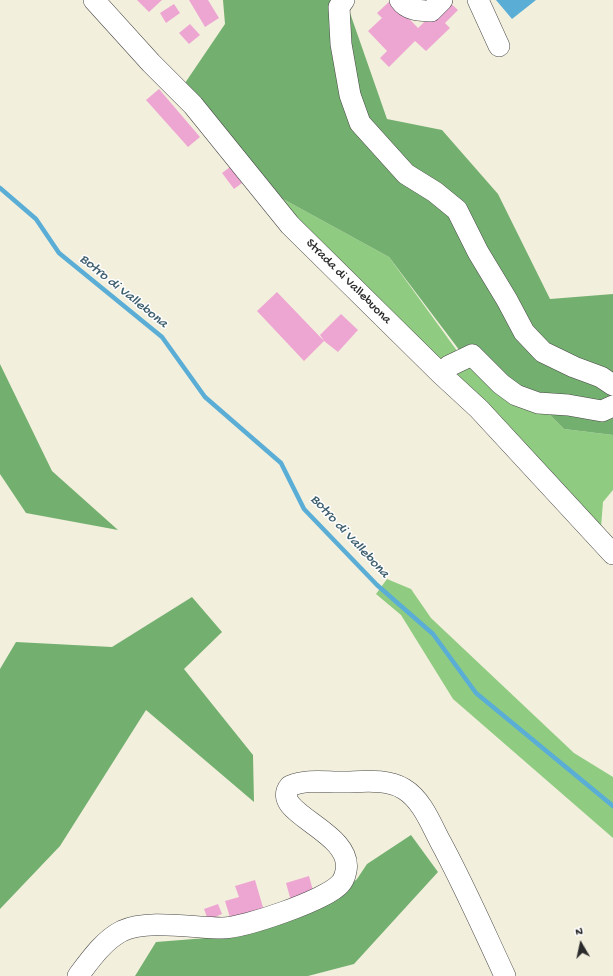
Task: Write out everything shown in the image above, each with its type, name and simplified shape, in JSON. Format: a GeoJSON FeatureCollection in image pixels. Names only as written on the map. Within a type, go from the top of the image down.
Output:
{"type":"FeatureCollection","features":[{"type":"Feature","properties":{"kind":"street","name":"Strada di Vallebuona"},"geometry":{"type":"LineString","coordinates":[[94,0],[151,63],[193,105],[290,225],[440,373],[479,409],[613,554]]}},
{"type":"Feature","properties":{"kind":"street"},"geometry":{"type":"LineString","coordinates":[[344,0],[339,7],[341,44],[350,95],[360,123],[406,174],[435,192],[457,210],[478,252],[507,300],[524,332],[544,352],[574,367],[601,376],[613,385]]}},
{"type":"Feature","properties":{"kind":"street"},"geometry":{"type":"LineString","coordinates":[[400,0],[403,4],[416,11],[430,11],[442,0]]}},
{"type":"Feature","properties":{"kind":"street"},"geometry":{"type":"LineString","coordinates":[[478,0],[499,46]]}},
{"type":"Feature","properties":{"kind":"street"},"geometry":{"type":"LineString","coordinates":[[440,373],[449,366],[472,355],[501,384],[516,395],[538,403],[568,405],[602,411],[613,406]]}},
{"type":"Feature","properties":{"kind":"street"},"geometry":{"type":"LineString","coordinates":[[78,976],[105,944],[115,936],[132,928],[164,925],[230,928],[267,918],[317,899],[337,888],[344,878],[347,866],[347,861],[342,850],[327,834],[291,807],[286,800],[286,794],[290,786],[304,782],[386,782],[406,790],[422,808],[459,877],[505,976]]}},
{"type":"Feature","properties":{"kind":"green space"},"geometry":{"type":"Polygon","coordinates":[[[223,0],[351,0],[350,13],[387,119],[442,130],[498,194],[550,299],[613,294],[613,435],[564,429],[538,403],[463,355],[389,257],[272,193],[185,83],[225,24],[223,0]]]}},
{"type":"Feature","properties":{"kind":"green space"},"geometry":{"type":"Polygon","coordinates":[[[272,193],[389,257],[463,359],[538,403],[564,429],[613,435],[613,490],[603,502],[600,540],[272,193]]]}},
{"type":"Feature","properties":{"kind":"green space"},"geometry":{"type":"Polygon","coordinates":[[[0,364],[52,471],[118,530],[26,513],[0,474],[0,364]]]}},
{"type":"Feature","properties":{"kind":"green space"},"geometry":{"type":"Polygon","coordinates":[[[387,579],[411,589],[431,618],[574,753],[613,777],[613,838],[453,699],[401,615],[376,594],[387,579]]]}},
{"type":"Feature","properties":{"kind":"green space"},"geometry":{"type":"Polygon","coordinates":[[[192,597],[222,632],[184,669],[253,755],[254,802],[146,710],[60,846],[0,909],[0,669],[16,642],[112,647],[192,597]]]}},
{"type":"Feature","properties":{"kind":"green space"},"geometry":{"type":"Polygon","coordinates":[[[411,835],[438,872],[354,964],[308,976],[135,976],[156,942],[219,937],[335,898],[357,879],[367,864],[411,835]]]}},
{"type":"Feature","properties":{"kind":"water"},"geometry":{"type":"Polygon","coordinates":[[[496,0],[536,0],[512,19],[496,0]]]}},
{"type":"Feature","properties":{"kind":"building"},"geometry":{"type":"Polygon","coordinates":[[[137,0],[162,0],[149,12],[137,0]]]}},
{"type":"Feature","properties":{"kind":"building"},"geometry":{"type":"Polygon","coordinates":[[[189,0],[208,0],[219,18],[205,27],[189,0]]]}},
{"type":"Feature","properties":{"kind":"building"},"geometry":{"type":"Polygon","coordinates":[[[391,0],[418,28],[447,0],[458,10],[445,23],[450,28],[426,51],[415,41],[389,67],[380,58],[387,51],[368,31],[382,18],[377,13],[391,0]]]}},
{"type":"Feature","properties":{"kind":"building"},"geometry":{"type":"Polygon","coordinates":[[[174,4],[180,13],[166,23],[160,13],[174,4]]]}},
{"type":"Feature","properties":{"kind":"building"},"geometry":{"type":"Polygon","coordinates":[[[190,24],[200,35],[189,44],[179,33],[190,24]]]}},
{"type":"Feature","properties":{"kind":"building"},"geometry":{"type":"Polygon","coordinates":[[[159,89],[200,137],[188,147],[146,100],[159,89]]]}},
{"type":"Feature","properties":{"kind":"building"},"geometry":{"type":"Polygon","coordinates":[[[230,167],[242,183],[234,189],[222,173],[230,167]]]}},
{"type":"Feature","properties":{"kind":"building"},"geometry":{"type":"Polygon","coordinates":[[[277,292],[324,341],[304,361],[257,311],[277,292]]]}},
{"type":"Feature","properties":{"kind":"building"},"geometry":{"type":"Polygon","coordinates":[[[341,314],[358,330],[338,352],[324,341],[320,335],[341,314]]]}},
{"type":"Feature","properties":{"kind":"building"},"geometry":{"type":"Polygon","coordinates":[[[309,876],[314,894],[291,901],[286,883],[309,876]]]}},
{"type":"Feature","properties":{"kind":"building"},"geometry":{"type":"Polygon","coordinates":[[[255,880],[265,914],[232,924],[225,901],[239,897],[235,886],[255,880]]]}},
{"type":"Feature","properties":{"kind":"building"},"geometry":{"type":"Polygon","coordinates":[[[218,904],[222,914],[208,920],[204,909],[218,904]]]}},
{"type":"Feature","properties":{"kind":"waterway","name":"Botro di Vallebona"},"geometry":{"type":"LineString","coordinates":[[0,188],[36,219],[59,253],[162,337],[205,397],[281,463],[304,509],[377,585],[433,634],[476,693],[613,806]]}}]}
